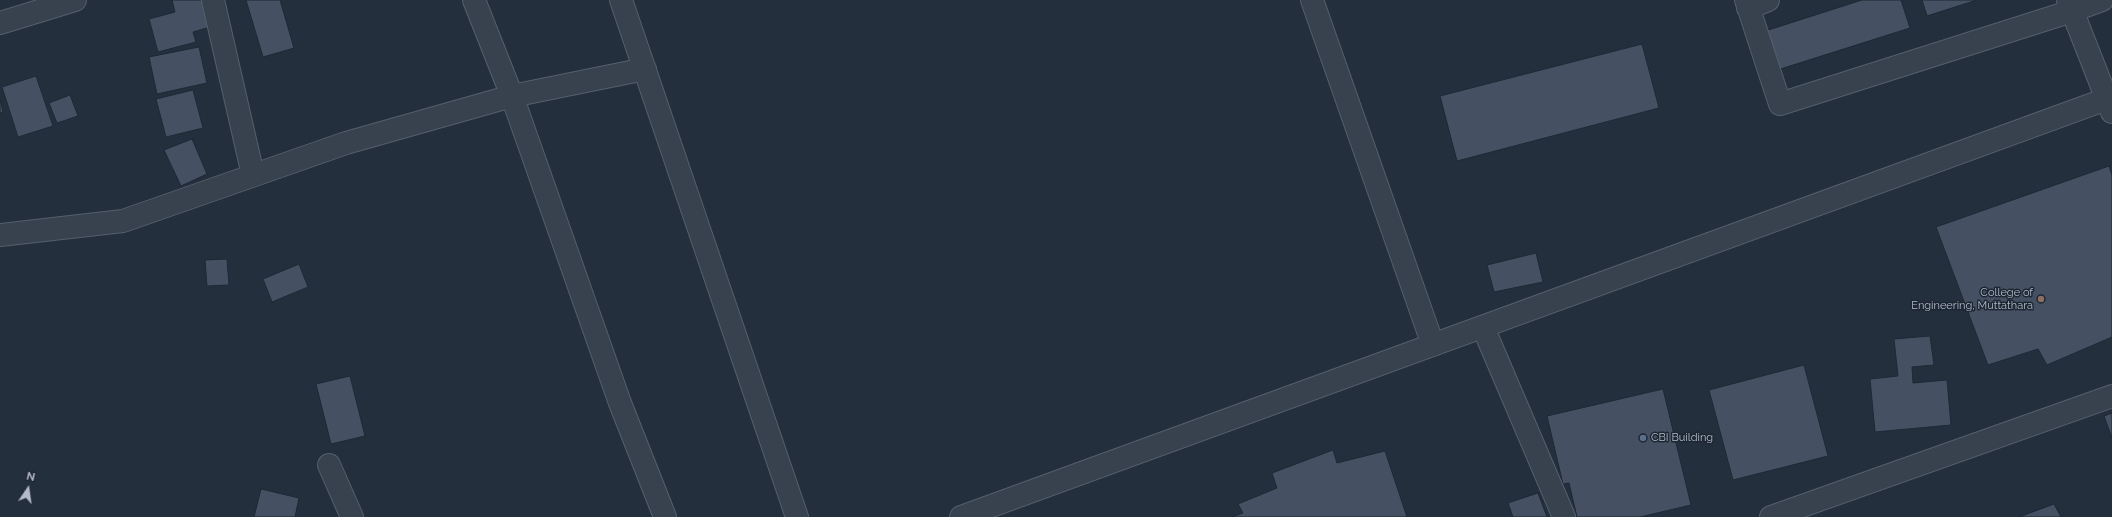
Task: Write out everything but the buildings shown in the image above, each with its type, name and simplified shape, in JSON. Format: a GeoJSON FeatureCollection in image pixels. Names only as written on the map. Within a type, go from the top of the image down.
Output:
{"type":"FeatureCollection","features":[{"type":"Feature","properties":{"kind":"street"},"geometry":{"type":"LineString","coordinates":[[0,23],[35,6],[74,0]]}},
{"type":"Feature","properties":{"kind":"street"},"geometry":{"type":"LineString","coordinates":[[213,0],[253,176]]}},
{"type":"Feature","properties":{"kind":"street"},"geometry":{"type":"LineString","coordinates":[[474,0],[512,96],[620,403],[665,517]]}},
{"type":"Feature","properties":{"kind":"street"},"geometry":{"type":"LineString","coordinates":[[621,0],[797,517]]}},
{"type":"Feature","properties":{"kind":"street"},"geometry":{"type":"LineString","coordinates":[[1312,0],[1433,344]]}},
{"type":"Feature","properties":{"kind":"street"},"geometry":{"type":"LineString","coordinates":[[1768,0],[1747,4],[1780,104],[2070,6],[2102,0]]}},
{"type":"Feature","properties":{"kind":"street"},"geometry":{"type":"LineString","coordinates":[[961,517],[1433,344],[2110,103],[2070,6]]}},
{"type":"Feature","properties":{"kind":"street"},"geometry":{"type":"LineString","coordinates":[[0,235],[123,221],[346,143],[512,96],[644,68]]}},
{"type":"Feature","properties":{"kind":"street"},"geometry":{"type":"LineString","coordinates":[[1483,327],[1564,517]]}},
{"type":"Feature","properties":{"kind":"street"},"geometry":{"type":"LineString","coordinates":[[1771,517],[2112,396]]}},
{"type":"Feature","properties":{"kind":"street"},"geometry":{"type":"LineString","coordinates":[[329,465],[352,517]]}},
{"type":"Feature","properties":{"kind":"place","name":"College of Engineering, Muttathara"},"geometry":{"type":"Point","coordinates":[2041,299]}},
{"type":"Feature","properties":{"kind":"place","name":"CBI Building"},"geometry":{"type":"Point","coordinates":[1643,438]}}]}
